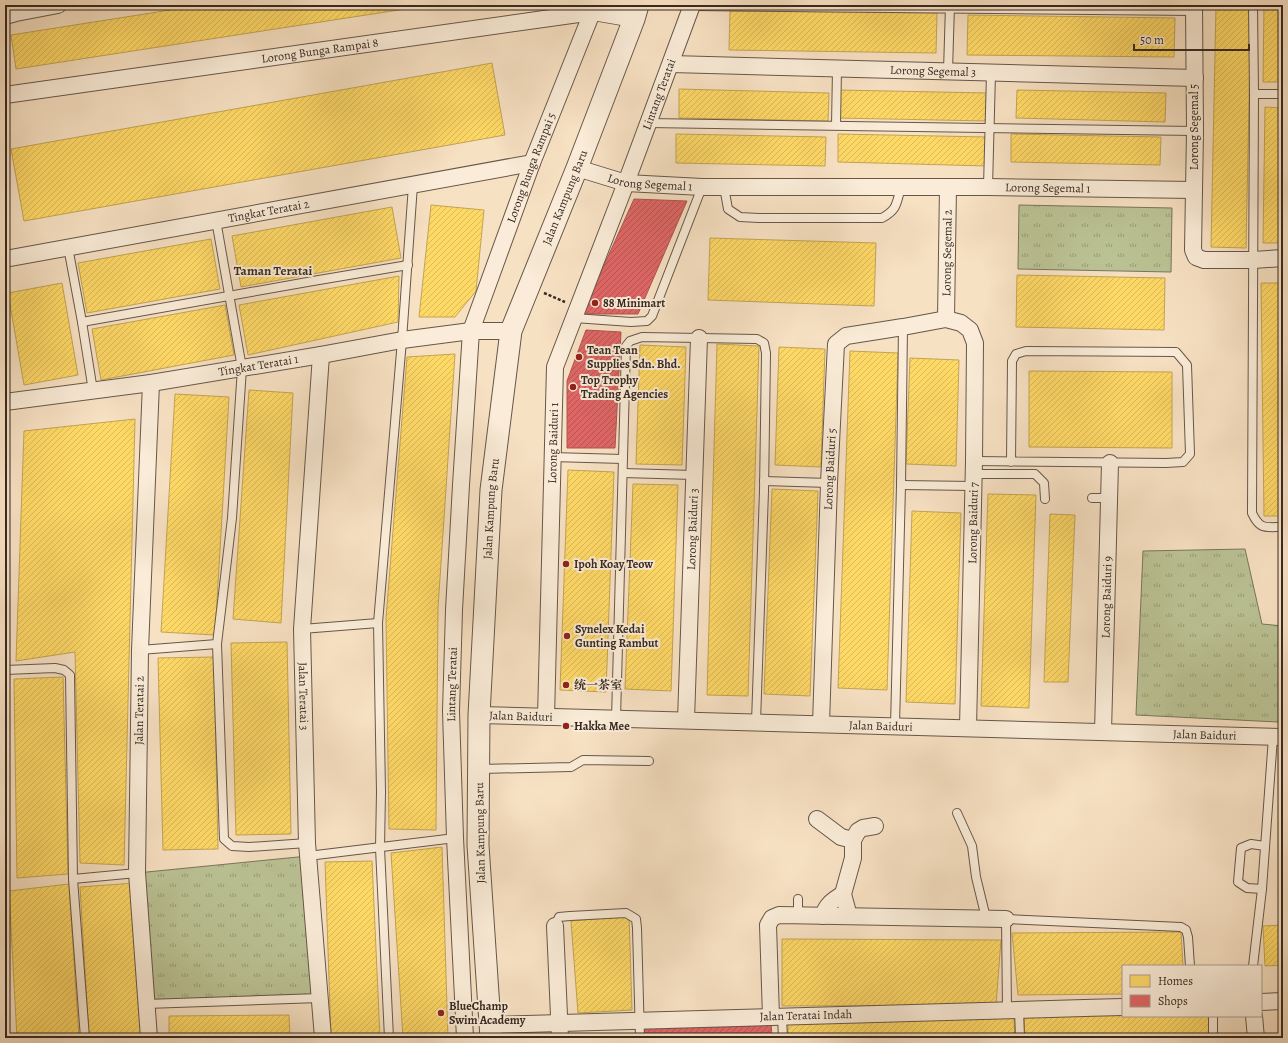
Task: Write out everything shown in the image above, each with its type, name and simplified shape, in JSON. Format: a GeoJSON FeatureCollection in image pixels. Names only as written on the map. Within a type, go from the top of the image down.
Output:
{"type":"FeatureCollection","features":[{"type":"Feature","properties":{"kind":"street"},"geometry":{"type":"LineString","coordinates":[[5,16],[58,5]]}},
{"type":"Feature","properties":{"kind":"street","name":"Lintang Teratai"},"geometry":{"type":"LineString","coordinates":[[626,183],[692,5]]}},
{"type":"Feature","properties":{"kind":"street","name":"Lorong Bunga Rampai 8"},"geometry":{"type":"LineString","coordinates":[[5,95],[594,8],[636,12]]}},
{"type":"Feature","properties":{"kind":"street","name":"Lorong Bunga Rampai 5"},"geometry":{"type":"LineString","coordinates":[[471,331],[532,162],[594,8]]}},
{"type":"Feature","properties":{"kind":"street","name":"Lorong Segemal 5"},"geometry":{"type":"LineString","coordinates":[[1194,8],[1195,131],[1192,250],[1196,258],[1204,260],[1254,260]]}},
{"type":"Feature","properties":{"kind":"street","name":"Jalan Kampung Baru"},"geometry":{"type":"LineString","coordinates":[[490,1032],[478,845],[479,715],[491,490],[511,331],[577,168],[636,12]]}},
{"type":"Feature","properties":{"kind":"street","name":"Lorong Segemal 3"},"geometry":{"type":"LineString","coordinates":[[671,64],[1195,78]]}},
{"type":"Feature","properties":{"kind":"street","name":"Tingkat Teratai 2"},"geometry":{"type":"LineString","coordinates":[[5,259],[532,162]]}},
{"type":"Feature","properties":{"kind":"street","name":"Lorong Segemal 1"},"geometry":{"type":"LineString","coordinates":[[577,168],[626,183],[724,188],[988,187],[1194,190]]}},
{"type":"Feature","properties":{"kind":"street","name":"Lorong Baiduri 1"},"geometry":{"type":"LineString","coordinates":[[546,716],[555,367],[626,183]]}},
{"type":"Feature","properties":{"kind":"street","name":"Lorong Segemal 2"},"geometry":{"type":"LineString","coordinates":[[946,319],[948,187]]}},
{"type":"Feature","properties":{"kind":"street"},"geometry":{"type":"LineString","coordinates":[[1254,260],[1283,258]]}},
{"type":"Feature","properties":{"kind":"street","name":"Lorong Baiduri 5"},"geometry":{"type":"LineString","coordinates":[[821,724],[829,483],[836,344],[846,336],[946,319],[961,323]]}},
{"type":"Feature","properties":{"kind":"street","name":"Lorong Baiduri 7"},"geometry":{"type":"LineString","coordinates":[[961,323],[970,330],[976,343],[968,728]]}},
{"type":"Feature","properties":{"kind":"street","name":"Lintang Teratai"},"geometry":{"type":"LineString","coordinates":[[466,1038],[455,838],[451,711],[453,633],[471,331]]}},
{"type":"Feature","properties":{"kind":"street","name":"Tingkat Teratai 1"},"geometry":{"type":"LineString","coordinates":[[5,402],[152,383],[402,340],[471,331],[511,331]]}},
{"type":"Feature","properties":{"kind":"street","name":"Lorong Baiduri 3"},"geometry":{"type":"LineString","coordinates":[[686,720],[698,338]]}},
{"type":"Feature","properties":{"kind":"street","name":"Jalan Teratai 3"},"geometry":{"type":"LineString","coordinates":[[321,355],[302,629],[308,849],[323,1038]]}},
{"type":"Feature","properties":{"kind":"street","name":"Jalan Teratai 2"},"geometry":{"type":"LineString","coordinates":[[149,1038],[137,873],[140,650],[152,383]]}},
{"type":"Feature","properties":{"kind":"street","name":"Lorong Baiduri 9"},"geometry":{"type":"LineString","coordinates":[[1103,732],[1110,463]]}},
{"type":"Feature","properties":{"kind":"street","name":"Jalan Baiduri"},"geometry":{"type":"LineString","coordinates":[[479,715],[1278,737]]}},
{"type":"Feature","properties":{"kind":"street"},"geometry":{"type":"LineString","coordinates":[[817,819],[841,837],[853,840]]}},
{"type":"Feature","properties":{"kind":"street"},"geometry":{"type":"LineString","coordinates":[[849,916],[843,894],[853,858],[853,840],[858,831],[863,828],[875,826]]}},
{"type":"Feature","properties":{"kind":"street"},"geometry":{"type":"LineString","coordinates":[[823,916],[825,908],[833,900],[843,894]]}},
{"type":"Feature","properties":{"kind":"street"},"geometry":{"type":"LineString","coordinates":[[777,1017],[768,925],[772,918],[779,915],[1006,919]]}},
{"type":"Feature","properties":{"kind":"street"},"geometry":{"type":"LineString","coordinates":[[555,926],[559,1030]]}},
{"type":"Feature","properties":{"kind":"street"},"geometry":{"type":"LineString","coordinates":[[1262,1002],[1283,1001]]}},
{"type":"Feature","properties":{"kind":"street","name":"Jalan Teratai Indah"},"geometry":{"type":"LineString","coordinates":[[490,1032],[559,1030],[640,1020],[1122,1007]]}},
{"type":"Feature","properties":{"kind":"street"},"geometry":{"type":"LineString","coordinates":[[1254,1017],[1256,1038]]}},
{"type":"Feature","properties":{"kind":"lane"},"geometry":{"type":"LineString","coordinates":[[692,5],[1194,8]]}},
{"type":"Feature","properties":{"kind":"lane"},"geometry":{"type":"LineString","coordinates":[[1253,5],[1254,260],[1252,513],[1257,523],[1266,528],[1283,527]]}},
{"type":"Feature","properties":{"kind":"lane"},"geometry":{"type":"LineString","coordinates":[[948,71],[950,7]]}},
{"type":"Feature","properties":{"kind":"lane"},"geometry":{"type":"LineString","coordinates":[[836,125],[837,69]]}},
{"type":"Feature","properties":{"kind":"lane"},"geometry":{"type":"LineString","coordinates":[[988,187],[991,73]]}},
{"type":"Feature","properties":{"kind":"lane"},"geometry":{"type":"LineString","coordinates":[[1254,94],[1283,94]]}},
{"type":"Feature","properties":{"kind":"lane"},"geometry":{"type":"LineString","coordinates":[[648,123],[1195,131]]}},
{"type":"Feature","properties":{"kind":"lane"},"geometry":{"type":"LineString","coordinates":[[389,1038],[380,848],[381,792],[378,623],[408,265],[413,185]]}},
{"type":"Feature","properties":{"kind":"lane"},"geometry":{"type":"LineString","coordinates":[[576,312],[631,322],[647,321],[652,316],[702,187]]}},
{"type":"Feature","properties":{"kind":"lane"},"geometry":{"type":"LineString","coordinates":[[724,188],[728,209],[740,217],[882,218],[891,213],[896,207],[900,187]]}},
{"type":"Feature","properties":{"kind":"lane"},"geometry":{"type":"LineString","coordinates":[[216,220],[242,368],[232,518],[216,644],[224,839],[232,846],[308,849],[380,848],[455,838]]}},
{"type":"Feature","properties":{"kind":"lane"},"geometry":{"type":"LineString","coordinates":[[68,247],[93,391]]}},
{"type":"Feature","properties":{"kind":"lane"},"geometry":{"type":"LineString","coordinates":[[82,322],[408,265]]}},
{"type":"Feature","properties":{"kind":"lane"},"geometry":{"type":"LineString","coordinates":[[895,726],[901,485],[902,327]]}},
{"type":"Feature","properties":{"kind":"lane"},"geometry":{"type":"LineString","coordinates":[[616,719],[626,346],[630,341],[642,337],[757,339],[764,343],[766,353],[764,481],[756,722]]}},
{"type":"Feature","properties":{"kind":"lane"},"geometry":{"type":"LineString","coordinates":[[974,474],[1011,462],[1183,462],[1190,454],[1187,365],[1176,352],[1026,351],[1016,354],[1012,361],[1011,462]]}},
{"type":"Feature","properties":{"kind":"lane"},"geometry":{"type":"LineString","coordinates":[[552,457],[623,459]]}},
{"type":"Feature","properties":{"kind":"lane"},"geometry":{"type":"LineString","coordinates":[[623,473],[694,475]]}},
{"type":"Feature","properties":{"kind":"lane"},"geometry":{"type":"LineString","coordinates":[[901,485],[974,474],[1035,474],[1044,483],[1045,499]]}},
{"type":"Feature","properties":{"kind":"lane"},"geometry":{"type":"LineString","coordinates":[[764,481],[829,483]]}},
{"type":"Feature","properties":{"kind":"lane"},"geometry":{"type":"LineString","coordinates":[[1092,498],[1110,498]]}},
{"type":"Feature","properties":{"kind":"lane"},"geometry":{"type":"LineString","coordinates":[[302,629],[378,623]]}},
{"type":"Feature","properties":{"kind":"lane"},"geometry":{"type":"LineString","coordinates":[[140,650],[216,644]]}},
{"type":"Feature","properties":{"kind":"lane"},"geometry":{"type":"LineString","coordinates":[[5,670],[55,668],[64,670],[70,675],[73,879],[85,1038]]}},
{"type":"Feature","properties":{"kind":"lane"},"geometry":{"type":"LineString","coordinates":[[1253,965],[1278,737]]}},
{"type":"Feature","properties":{"kind":"lane"},"geometry":{"type":"LineString","coordinates":[[479,770],[571,767],[583,760],[648,761]]}},
{"type":"Feature","properties":{"kind":"lane"},"geometry":{"type":"LineString","coordinates":[[957,813],[972,846],[976,877],[986,918]]}},
{"type":"Feature","properties":{"kind":"lane"},"geometry":{"type":"LineString","coordinates":[[1262,889],[1247,888],[1238,882],[1241,848],[1251,844],[1265,846]]}},
{"type":"Feature","properties":{"kind":"lane"},"geometry":{"type":"LineString","coordinates":[[73,879],[137,873]]}},
{"type":"Feature","properties":{"kind":"lane"},"geometry":{"type":"LineString","coordinates":[[798,899],[798,915]]}},
{"type":"Feature","properties":{"kind":"lane"},"geometry":{"type":"LineString","coordinates":[[555,926],[559,917],[570,916],[626,913],[636,919],[640,1038]]}},
{"type":"Feature","properties":{"kind":"lane"},"geometry":{"type":"LineString","coordinates":[[1020,1038],[1013,1010],[1006,919],[1181,927],[1186,930],[1188,937],[1190,965]]}},
{"type":"Feature","properties":{"kind":"lane"},"geometry":{"type":"LineString","coordinates":[[146,1004],[320,998]]}},
{"type":"Feature","properties":{"kind":"lane"},"geometry":{"type":"LineString","coordinates":[[777,1017],[783,1038]]}},
{"type":"Feature","properties":{"kind":"lane"},"geometry":{"type":"LineString","coordinates":[[1213,1017],[1213,1038]]}},
{"type":"Feature","properties":{"kind":"path"},"geometry":{"type":"LineString","coordinates":[[529,287],[576,312]]}},
{"type":"Feature","properties":{"kind":"green space"},"geometry":{"type":"Polygon","coordinates":[[[1019,205],[1172,208],[1171,272],[1018,269],[1019,205]]]}},
{"type":"Feature","properties":{"kind":"green space"},"geometry":{"type":"Polygon","coordinates":[[[1245,549],[1262,624],[1283,626],[1283,688],[1278,722],[1136,715],[1143,551],[1245,549]]]}},
{"type":"Feature","properties":{"kind":"green space"},"geometry":{"type":"Polygon","coordinates":[[[308,856],[316,998],[146,1004],[137,873],[308,856]]]}},
{"type":"Feature","properties":{"kind":"building: Homes"},"geometry":{"type":"Polygon","coordinates":[[[202,5],[431,5],[16,69],[11,35],[202,5]]]}},
{"type":"Feature","properties":{"kind":"building: Homes"},"geometry":{"type":"Polygon","coordinates":[[[1042,5],[1174,5],[1174,7],[1042,5]]]}},
{"type":"Feature","properties":{"kind":"building: Homes"},"geometry":{"type":"Polygon","coordinates":[[[1216,5],[1251,5],[1246,248],[1211,247],[1216,5]]]}},
{"type":"Feature","properties":{"kind":"building: Homes"},"geometry":{"type":"Polygon","coordinates":[[[1264,5],[1283,5],[1283,82],[1263,82],[1264,5]]]}},
{"type":"Feature","properties":{"kind":"building: Homes"},"geometry":{"type":"Polygon","coordinates":[[[730,11],[937,13],[936,53],[729,50],[730,11]]]}},
{"type":"Feature","properties":{"kind":"building: Homes"},"geometry":{"type":"Polygon","coordinates":[[[968,15],[1175,18],[1174,57],[967,55],[968,15]]]}},
{"type":"Feature","properties":{"kind":"building: Homes"},"geometry":{"type":"Polygon","coordinates":[[[492,63],[505,135],[24,221],[11,149],[492,63]]]}},
{"type":"Feature","properties":{"kind":"building: Homes"},"geometry":{"type":"Polygon","coordinates":[[[679,89],[829,93],[828,121],[679,118],[679,89]]]}},
{"type":"Feature","properties":{"kind":"building: Homes"},"geometry":{"type":"Polygon","coordinates":[[[839,90],[988,93],[987,121],[838,118],[839,90]]]}},
{"type":"Feature","properties":{"kind":"building: Homes"},"geometry":{"type":"Polygon","coordinates":[[[1017,90],[1166,93],[1165,122],[1016,118],[1017,90]]]}},
{"type":"Feature","properties":{"kind":"building: Homes"},"geometry":{"type":"Polygon","coordinates":[[[1265,107],[1283,108],[1283,243],[1263,243],[1265,107]]]}},
{"type":"Feature","properties":{"kind":"building: Homes"},"geometry":{"type":"Polygon","coordinates":[[[676,134],[826,137],[825,166],[676,163],[676,134]]]}},
{"type":"Feature","properties":{"kind":"building: Homes"},"geometry":{"type":"Polygon","coordinates":[[[838,134],[987,137],[987,166],[838,162],[838,134]]]}},
{"type":"Feature","properties":{"kind":"building: Homes"},"geometry":{"type":"Polygon","coordinates":[[[1011,134],[1161,137],[1160,165],[1011,162],[1011,134]]]}},
{"type":"Feature","properties":{"kind":"building: Homes"},"geometry":{"type":"Polygon","coordinates":[[[431,205],[484,210],[476,291],[455,317],[419,317],[431,205]]]}},
{"type":"Feature","properties":{"kind":"building: Homes"},"geometry":{"type":"Polygon","coordinates":[[[392,207],[401,258],[241,287],[232,236],[392,207]]]}},
{"type":"Feature","properties":{"kind":"building: Homes"},"geometry":{"type":"Polygon","coordinates":[[[710,238],[876,243],[874,306],[708,300],[710,238]]]}},
{"type":"Feature","properties":{"kind":"building: Homes"},"geometry":{"type":"Polygon","coordinates":[[[211,239],[220,289],[87,313],[78,263],[211,239]]]}},
{"type":"Feature","properties":{"kind":"building: Homes"},"geometry":{"type":"Polygon","coordinates":[[[1017,275],[1165,278],[1164,330],[1016,327],[1017,275]]]}},
{"type":"Feature","properties":{"kind":"building: Homes"},"geometry":{"type":"Polygon","coordinates":[[[399,276],[398,322],[248,355],[239,305],[399,276]]]}},
{"type":"Feature","properties":{"kind":"building: Homes"},"geometry":{"type":"Polygon","coordinates":[[[62,283],[78,375],[24,385],[8,293],[62,283]]]}},
{"type":"Feature","properties":{"kind":"building: Homes"},"geometry":{"type":"Polygon","coordinates":[[[1261,283],[1283,283],[1283,516],[1264,516],[1261,283]]]}},
{"type":"Feature","properties":{"kind":"building: Homes"},"geometry":{"type":"Polygon","coordinates":[[[225,305],[234,355],[101,380],[92,329],[225,305]]]}},
{"type":"Feature","properties":{"kind":"building: Homes"},"geometry":{"type":"Polygon","coordinates":[[[717,344],[759,346],[748,696],[707,695],[717,344]]]}},
{"type":"Feature","properties":{"kind":"building: Homes"},"geometry":{"type":"Polygon","coordinates":[[[640,345],[686,347],[682,465],[636,464],[640,345]]]}},
{"type":"Feature","properties":{"kind":"building: Homes"},"geometry":{"type":"Polygon","coordinates":[[[779,347],[825,349],[821,467],[775,465],[779,347]]]}},
{"type":"Feature","properties":{"kind":"building: Homes"},"geometry":{"type":"Polygon","coordinates":[[[850,351],[898,353],[887,690],[838,688],[850,351]]]}},
{"type":"Feature","properties":{"kind":"building: Homes"},"geometry":{"type":"Polygon","coordinates":[[[455,354],[438,608],[436,830],[389,829],[386,618],[407,357],[455,354]]]}},
{"type":"Feature","properties":{"kind":"building: Homes"},"geometry":{"type":"Polygon","coordinates":[[[910,358],[959,360],[956,466],[906,464],[910,358]]]}},
{"type":"Feature","properties":{"kind":"building: Homes"},"geometry":{"type":"Polygon","coordinates":[[[1029,371],[1172,372],[1172,448],[1029,447],[1029,371]]]}},
{"type":"Feature","properties":{"kind":"building: Homes"},"geometry":{"type":"Polygon","coordinates":[[[249,390],[293,393],[281,623],[233,619],[249,390]]]}},
{"type":"Feature","properties":{"kind":"building: Homes"},"geometry":{"type":"Polygon","coordinates":[[[175,394],[229,397],[215,635],[161,632],[175,394]]]}},
{"type":"Feature","properties":{"kind":"building: Homes"},"geometry":{"type":"Polygon","coordinates":[[[135,419],[124,865],[80,863],[75,652],[16,661],[24,431],[135,419]]]}},
{"type":"Feature","properties":{"kind":"building: Homes"},"geometry":{"type":"Polygon","coordinates":[[[568,470],[614,472],[606,692],[560,690],[568,470]]]}},
{"type":"Feature","properties":{"kind":"building: Homes"},"geometry":{"type":"Polygon","coordinates":[[[633,484],[678,485],[671,691],[625,689],[633,484]]]}},
{"type":"Feature","properties":{"kind":"building: Homes"},"geometry":{"type":"Polygon","coordinates":[[[772,489],[818,491],[810,696],[764,694],[772,489]]]}},
{"type":"Feature","properties":{"kind":"building: Homes"},"geometry":{"type":"Polygon","coordinates":[[[988,494],[1036,495],[1029,708],[981,706],[988,494]]]}},
{"type":"Feature","properties":{"kind":"building: Homes"},"geometry":{"type":"Polygon","coordinates":[[[912,511],[961,513],[955,704],[906,702],[912,511]]]}},
{"type":"Feature","properties":{"kind":"building: Homes"},"geometry":{"type":"Polygon","coordinates":[[[1050,514],[1075,515],[1068,682],[1044,682],[1050,514]]]}},
{"type":"Feature","properties":{"kind":"building: Homes"},"geometry":{"type":"Polygon","coordinates":[[[287,642],[291,834],[236,835],[231,643],[287,642]]]}},
{"type":"Feature","properties":{"kind":"building: Homes"},"geometry":{"type":"Polygon","coordinates":[[[214,657],[218,849],[163,850],[158,658],[214,657]]]}},
{"type":"Feature","properties":{"kind":"building: Homes"},"geometry":{"type":"Polygon","coordinates":[[[63,677],[68,874],[17,878],[14,679],[63,677]]]}},
{"type":"Feature","properties":{"kind":"building: Homes"},"geometry":{"type":"Polygon","coordinates":[[[442,847],[448,1038],[403,1038],[391,853],[442,847]]]}},
{"type":"Feature","properties":{"kind":"building: Homes"},"geometry":{"type":"Polygon","coordinates":[[[372,861],[380,1038],[331,1038],[325,862],[372,861]]]}},
{"type":"Feature","properties":{"kind":"building: Homes"},"geometry":{"type":"Polygon","coordinates":[[[135,883],[142,1038],[89,1038],[80,887],[135,883]]]}},
{"type":"Feature","properties":{"kind":"building: Homes"},"geometry":{"type":"Polygon","coordinates":[[[69,884],[79,1038],[17,1038],[9,891],[69,884]]]}},
{"type":"Feature","properties":{"kind":"building: Homes"},"geometry":{"type":"Polygon","coordinates":[[[629,916],[632,1010],[578,1013],[571,921],[629,916]]]}},
{"type":"Feature","properties":{"kind":"building: Homes"},"geometry":{"type":"Polygon","coordinates":[[[1283,925],[1283,965],[1265,966],[1263,926],[1283,925]]]}},
{"type":"Feature","properties":{"kind":"building: Homes"},"geometry":{"type":"Polygon","coordinates":[[[1181,932],[1183,965],[1122,965],[1122,994],[1018,995],[1012,933],[1181,932]]]}},
{"type":"Feature","properties":{"kind":"building: Homes"},"geometry":{"type":"Polygon","coordinates":[[[782,939],[1001,940],[996,1005],[782,1006],[782,939]]]}},
{"type":"Feature","properties":{"kind":"building: Homes"},"geometry":{"type":"Polygon","coordinates":[[[1122,1014],[1122,1017],[1209,1017],[1209,1038],[1025,1038],[1024,1017],[1122,1014]]]}},
{"type":"Feature","properties":{"kind":"building: Homes"},"geometry":{"type":"Polygon","coordinates":[[[289,1015],[290,1038],[169,1038],[169,1016],[289,1015]]]}},
{"type":"Feature","properties":{"kind":"building: Homes"},"geometry":{"type":"Polygon","coordinates":[[[1014,1017],[1015,1038],[788,1038],[788,1024],[1014,1017]]]}},
{"type":"Feature","properties":{"kind":"building: Shops"},"geometry":{"type":"Polygon","coordinates":[[[634,199],[687,201],[638,314],[582,314],[634,199]]]}},
{"type":"Feature","properties":{"kind":"building: Shops"},"geometry":{"type":"Polygon","coordinates":[[[586,330],[621,332],[615,448],[567,448],[567,381],[586,330]]]}},
{"type":"Feature","properties":{"kind":"building: Shops"},"geometry":{"type":"Polygon","coordinates":[[[771,1021],[772,1038],[645,1038],[644,1026],[771,1021]]]}},
{"type":"Feature","properties":{"kind":"building: Shops"},"geometry":{"type":"Polygon","coordinates":[[[634,1035],[634,1038],[584,1038],[584,1036],[634,1035]]]}},
{"type":"Feature","properties":{"kind":"place","name":"88 Minimart"},"geometry":{"type":"Point","coordinates":[595,303]}},
{"type":"Feature","properties":{"kind":"place","name":"Tean Tean Supplies Sdn. Bhd."},"geometry":{"type":"Point","coordinates":[579,357]}},
{"type":"Feature","properties":{"kind":"place","name":"Top Trophy Trading Agencies"},"geometry":{"type":"Point","coordinates":[573,387]}},
{"type":"Feature","properties":{"kind":"place","name":"Ipoh Koay Teow"},"geometry":{"type":"Point","coordinates":[566,564]}},
{"type":"Feature","properties":{"kind":"place","name":"Synelex Kedai Gunting Rambut"},"geometry":{"type":"Point","coordinates":[567,636]}},
{"type":"Feature","properties":{"kind":"place","name":"统一茶室"},"geometry":{"type":"Point","coordinates":[566,685]}},
{"type":"Feature","properties":{"kind":"place","name":"Hakka Mee"},"geometry":{"type":"Point","coordinates":[566,726]}},
{"type":"Feature","properties":{"kind":"place","name":"BlueChamp Swim Academy"},"geometry":{"type":"Point","coordinates":[441,1013]}},
{"type":"Feature","properties":{"kind":"district","name":"Taman Teratai"},"geometry":{"type":"Point","coordinates":[273,270]}}]}
